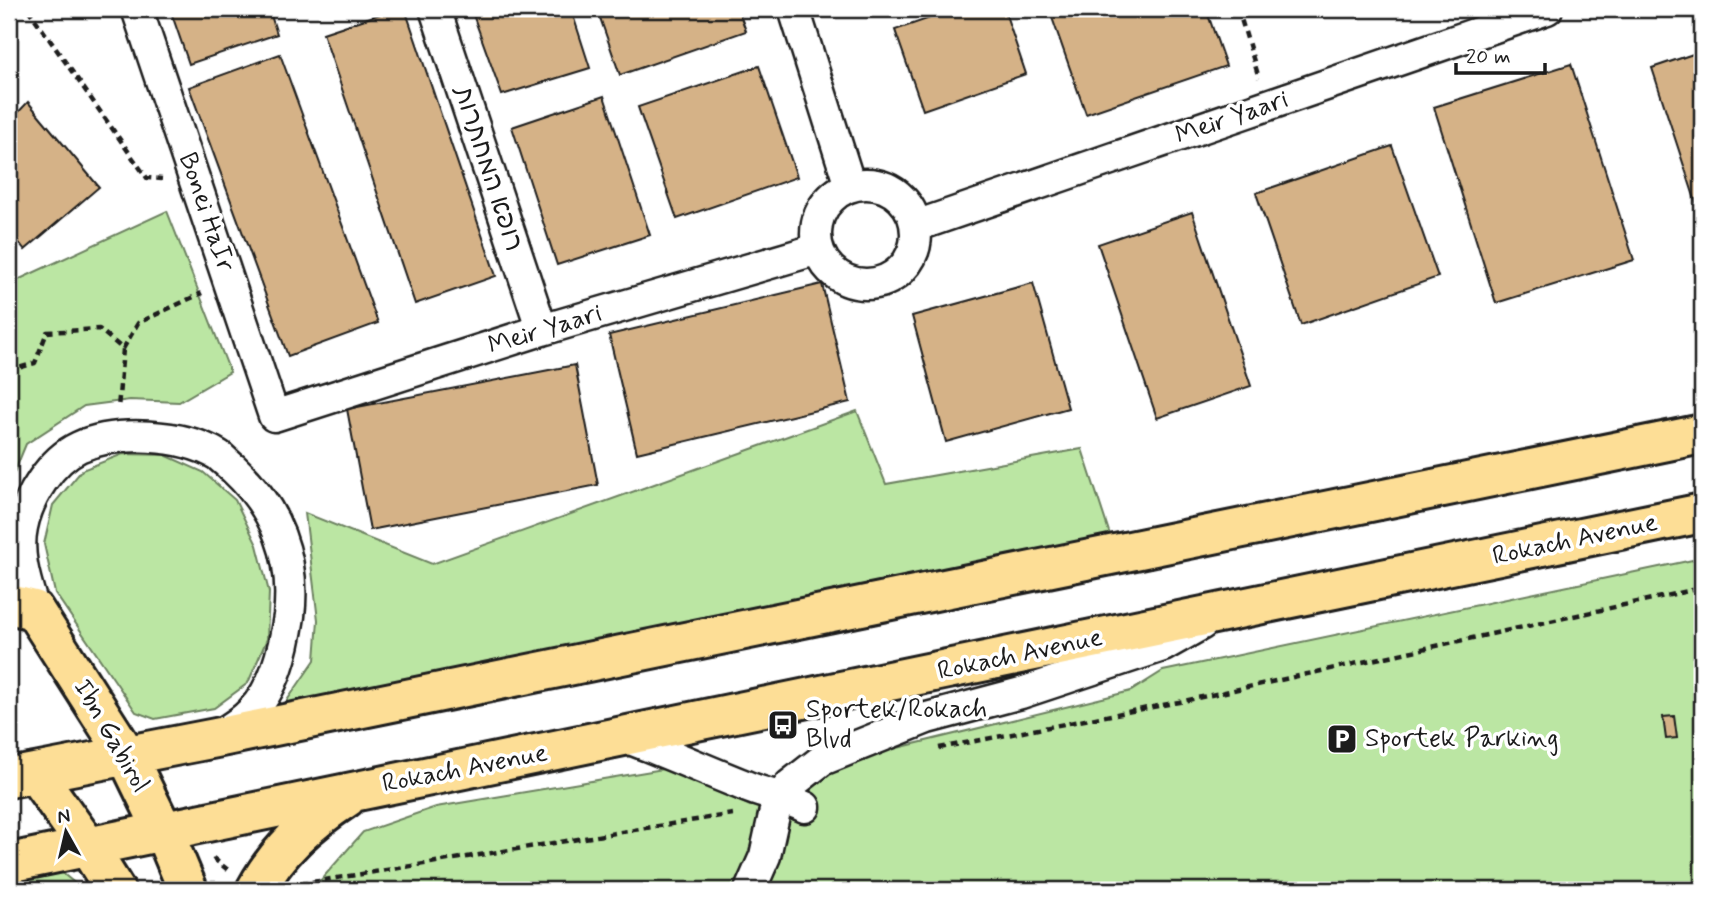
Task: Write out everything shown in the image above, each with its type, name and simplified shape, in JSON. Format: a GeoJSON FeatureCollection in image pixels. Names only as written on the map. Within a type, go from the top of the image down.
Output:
{"type":"FeatureCollection","features":[{"type":"Feature","properties":{"kind":"main road"},"geometry":{"type":"LineString","coordinates":[[22,776],[1702,434]]}},
{"type":"Feature","properties":{"kind":"main road","name":"Rokach Avenue"},"geometry":{"type":"LineString","coordinates":[[9,863],[1702,513]]}},
{"type":"Feature","properties":{"kind":"main road","name":"Ibn Gabirol"},"geometry":{"type":"LineString","coordinates":[[21,607],[126,754],[163,830],[188,890]]}},
{"type":"Feature","properties":{"kind":"main road"},"geometry":{"type":"LineString","coordinates":[[22,776],[88,847],[115,890]]}},
{"type":"Feature","properties":{"kind":"main road"},"geometry":{"type":"LineString","coordinates":[[256,890],[269,866],[286,845],[319,816],[356,791]]}},
{"type":"Feature","properties":{"kind":"street","name":"Bonei HaIr"},"geometry":{"type":"LineString","coordinates":[[137,9],[274,416]]}},
{"type":"Feature","properties":{"kind":"street","name":"רופא המחתרות"},"geometry":{"type":"LineString","coordinates":[[435,9],[541,330]]}},
{"type":"Feature","properties":{"kind":"street"},"geometry":{"type":"LineString","coordinates":[[794,9],[850,186]]}},
{"type":"Feature","properties":{"kind":"street","name":"Meir Yaari"},"geometry":{"type":"LineString","coordinates":[[916,226],[1547,9]]}},
{"type":"Feature","properties":{"kind":"street"},"geometry":{"type":"LineString","coordinates":[[868,183],[885,187],[899,196],[910,210],[916,226],[916,242],[910,258],[900,271],[886,280],[870,284],[854,282],[838,275],[826,264],[818,249],[818,219],[825,205],[836,193],[850,186],[868,183]]}},
{"type":"Feature","properties":{"kind":"street","name":"Meir Yaari"},"geometry":{"type":"LineString","coordinates":[[274,416],[541,330],[818,249]]}},
{"type":"Feature","properties":{"kind":"street"},"geometry":{"type":"LineString","coordinates":[[21,607],[21,527],[34,495],[54,466],[79,447],[118,437],[147,436],[180,440],[218,455],[253,487],[274,517],[286,556],[291,598],[285,642],[271,683],[251,713],[216,738]]}},
{"type":"Feature","properties":{"kind":"street"},"geometry":{"type":"LineString","coordinates":[[750,890],[786,807],[790,785],[822,760],[927,718],[1021,693],[1163,646],[1221,614]]}},
{"type":"Feature","properties":{"kind":"street"},"geometry":{"type":"LineString","coordinates":[[625,737],[685,760],[786,807]]}},
{"type":"Feature","properties":{"kind":"path"},"geometry":{"type":"LineString","coordinates":[[28,9],[147,178],[195,182]]}},
{"type":"Feature","properties":{"kind":"path"},"geometry":{"type":"LineString","coordinates":[[1238,9],[1267,106]]}},
{"type":"Feature","properties":{"kind":"path"},"geometry":{"type":"LineString","coordinates":[[118,437],[123,349],[138,323],[229,280]]}},
{"type":"Feature","properties":{"kind":"path"},"geometry":{"type":"LineString","coordinates":[[9,371],[35,363],[47,332],[99,329],[123,349]]}},
{"type":"Feature","properties":{"kind":"path"},"geometry":{"type":"LineString","coordinates":[[933,749],[1179,702],[1702,588]]}},
{"type":"Feature","properties":{"kind":"path"},"geometry":{"type":"LineString","coordinates":[[291,890],[298,884],[321,880],[786,807]]}},
{"type":"Feature","properties":{"kind":"path"},"geometry":{"type":"LineString","coordinates":[[312,890],[321,880]]}},
{"type":"Feature","properties":{"kind":"green space"},"geometry":{"type":"Polygon","coordinates":[[[167,211],[230,372],[179,402],[130,400],[84,406],[26,444],[9,485],[9,284],[167,211]]]}},
{"type":"Feature","properties":{"kind":"green space"},"geometry":{"type":"Polygon","coordinates":[[[857,411],[886,484],[1082,449],[1111,538],[277,715],[315,660],[318,620],[305,513],[432,564],[857,411]]]}},
{"type":"Feature","properties":{"kind":"green space"},"geometry":{"type":"Polygon","coordinates":[[[123,454],[165,455],[203,472],[235,500],[257,545],[269,592],[267,639],[248,683],[214,708],[155,719],[136,712],[55,593],[44,544],[53,505],[82,470],[123,454]]]}},
{"type":"Feature","properties":{"kind":"green space"},"geometry":{"type":"Polygon","coordinates":[[[1702,558],[1702,890],[312,890],[363,832],[436,807],[669,768],[750,806],[805,800],[812,783],[848,760],[1131,691],[1163,671],[1702,558]]]}},
{"type":"Feature","properties":{"kind":"green space"},"geometry":{"type":"Polygon","coordinates":[[[38,868],[61,872],[83,890],[9,890],[9,874],[38,868]]]}},
{"type":"Feature","properties":{"kind":"building"},"geometry":{"type":"Polygon","coordinates":[[[170,9],[269,9],[277,34],[189,64],[170,9]]]}},
{"type":"Feature","properties":{"kind":"building"},"geometry":{"type":"Polygon","coordinates":[[[395,9],[405,9],[496,276],[415,304],[323,33],[395,9]]]}},
{"type":"Feature","properties":{"kind":"building"},"geometry":{"type":"Polygon","coordinates":[[[471,9],[571,9],[590,68],[502,95],[471,9]]]}},
{"type":"Feature","properties":{"kind":"building"},"geometry":{"type":"Polygon","coordinates":[[[597,9],[738,9],[746,31],[620,75],[597,9]]]}},
{"type":"Feature","properties":{"kind":"building"},"geometry":{"type":"Polygon","coordinates":[[[956,9],[1004,9],[1026,74],[923,110],[895,30],[956,9]]]}},
{"type":"Feature","properties":{"kind":"building"},"geometry":{"type":"Polygon","coordinates":[[[1049,9],[1206,9],[1226,66],[1086,114],[1049,9]]]}},
{"type":"Feature","properties":{"kind":"building"},"geometry":{"type":"Polygon","coordinates":[[[1702,51],[1702,221],[1652,68],[1702,51]]]}},
{"type":"Feature","properties":{"kind":"building"},"geometry":{"type":"Polygon","coordinates":[[[280,54],[378,323],[288,356],[189,87],[280,54]]]}},
{"type":"Feature","properties":{"kind":"building"},"geometry":{"type":"Polygon","coordinates":[[[1571,64],[1634,260],[1496,303],[1434,107],[1571,64]]]}},
{"type":"Feature","properties":{"kind":"building"},"geometry":{"type":"Polygon","coordinates":[[[759,66],[797,177],[677,219],[638,107],[759,66]]]}},
{"type":"Feature","properties":{"kind":"building"},"geometry":{"type":"Polygon","coordinates":[[[604,96],[650,235],[557,265],[512,127],[604,96]]]}},
{"type":"Feature","properties":{"kind":"building"},"geometry":{"type":"Polygon","coordinates":[[[28,102],[99,187],[25,250],[9,230],[9,122],[28,102]]]}},
{"type":"Feature","properties":{"kind":"building"},"geometry":{"type":"Polygon","coordinates":[[[1392,146],[1438,277],[1301,325],[1256,193],[1392,146]]]}},
{"type":"Feature","properties":{"kind":"building"},"geometry":{"type":"Polygon","coordinates":[[[1192,212],[1251,386],[1157,418],[1098,244],[1192,212]]]}},
{"type":"Feature","properties":{"kind":"building"},"geometry":{"type":"Polygon","coordinates":[[[1033,283],[1068,408],[946,442],[912,316],[1033,283]]]}},
{"type":"Feature","properties":{"kind":"building"},"geometry":{"type":"Polygon","coordinates":[[[822,284],[850,402],[637,453],[609,335],[822,284]]]}},
{"type":"Feature","properties":{"kind":"building"},"geometry":{"type":"Polygon","coordinates":[[[575,365],[598,485],[370,530],[347,409],[575,365]]]}},
{"type":"Feature","properties":{"kind":"building"},"geometry":{"type":"Polygon","coordinates":[[[1674,716],[1677,738],[1666,739],[1663,717],[1674,716]]]}},
{"type":"Feature","properties":{"kind":"place","name":"Sportek/Rokach Blvd"},"geometry":{"type":"Point","coordinates":[783,725]}},
{"type":"Feature","properties":{"kind":"place","name":"Sportek Parking"},"geometry":{"type":"Point","coordinates":[1342,739]}}]}
